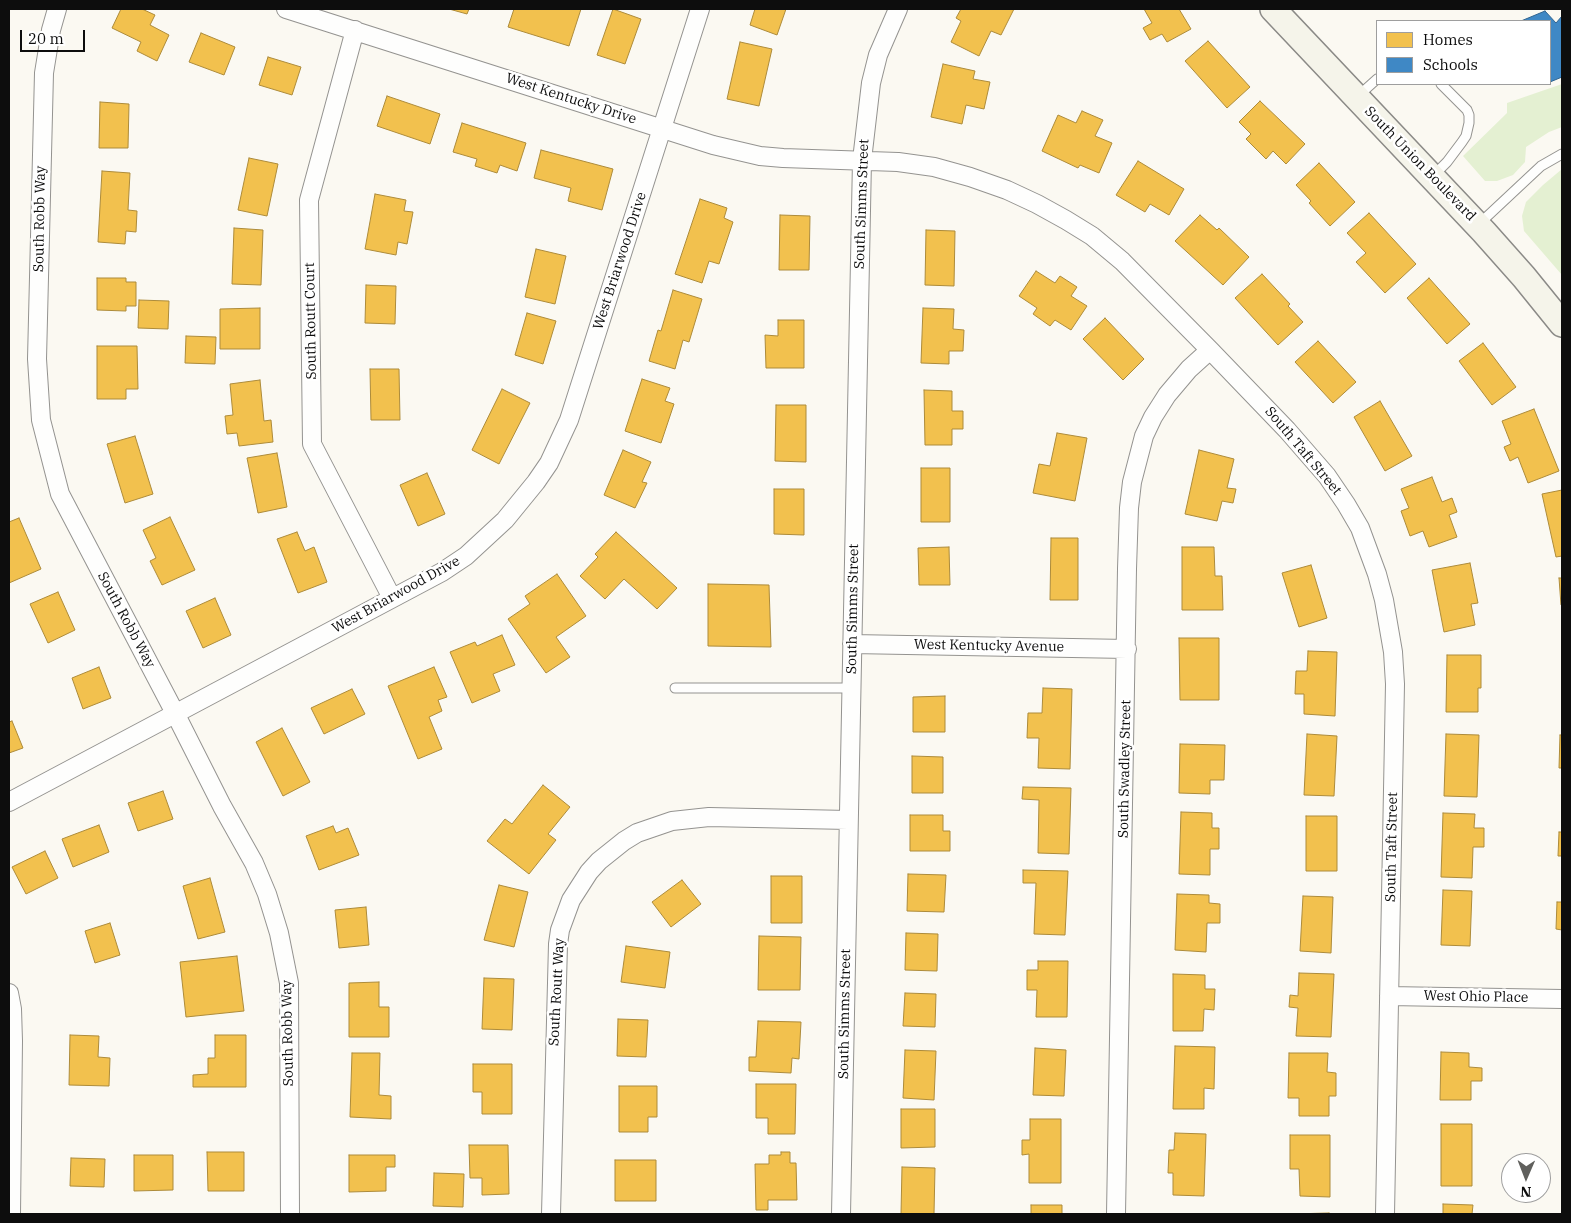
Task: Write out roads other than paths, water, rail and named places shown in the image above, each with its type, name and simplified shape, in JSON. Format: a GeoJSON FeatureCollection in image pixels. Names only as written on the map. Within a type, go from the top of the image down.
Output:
{"type":"FeatureCollection","features":[{"type":"Feature","properties":{"kind":"main road","name":"South Union Boulevard"},"geometry":{"type":"LineString","coordinates":[[1273,9],[1478,225],[1562,324]]}},
{"type":"Feature","properties":{"kind":"street","name":"South Robb Way"},"geometry":{"type":"LineString","coordinates":[[57,9],[51,30],[44,73],[37,359],[41,420],[60,494],[222,806],[254,863],[267,894],[279,933],[289,983],[290,1214]]}},
{"type":"Feature","properties":{"kind":"street","name":"West Kentucky Drive"},"geometry":{"type":"LineString","coordinates":[[286,9],[712,145],[760,156],[816,160],[862,160]]}},
{"type":"Feature","properties":{"kind":"street","name":"West Briarwood Drive"},"geometry":{"type":"LineString","coordinates":[[9,802],[442,572],[466,556],[486,539],[520,503],[548,463],[570,420],[700,9]]}},
{"type":"Feature","properties":{"kind":"street","name":"South Simms Street"},"geometry":{"type":"LineString","coordinates":[[841,1214],[862,160],[871,83],[878,55],[898,9]]}},
{"type":"Feature","properties":{"kind":"street","name":"South Routt Court"},"geometry":{"type":"LineString","coordinates":[[355,30],[309,200],[312,444],[392,598]]}},
{"type":"Feature","properties":{"kind":"street","name":"South Taft Street"},"geometry":{"type":"LineString","coordinates":[[862,160],[916,165],[970,177],[1007,190],[1044,208],[1092,236],[1122,261],[1287,430],[1326,476],[1360,528],[1378,574],[1384,600],[1393,652],[1395,684],[1385,1214]]}},
{"type":"Feature","properties":{"kind":"street","name":"South Swadley Street"},"geometry":{"type":"LineString","coordinates":[[1116,1214],[1129,508],[1136,459],[1153,417],[1167,395],[1189,369],[1210,350]]}},
{"type":"Feature","properties":{"kind":"street","name":"West Kentucky Avenue"},"geometry":{"type":"LineString","coordinates":[[852,644],[1127,649]]}},
{"type":"Feature","properties":{"kind":"street","name":"South Routt Way"},"geometry":{"type":"LineString","coordinates":[[551,1214],[558,944],[560,930],[571,900],[589,872],[599,861],[637,833],[672,821],[709,817],[848,820]]}},
{"type":"Feature","properties":{"kind":"street"},"geometry":{"type":"LineString","coordinates":[[9,994],[12,1009],[13,1041],[11,1214]]}},
{"type":"Feature","properties":{"kind":"street","name":"West Ohio Place"},"geometry":{"type":"LineString","coordinates":[[1389,996],[1562,999]]}},
{"type":"Feature","properties":{"kind":"lane"},"geometry":{"type":"LineString","coordinates":[[1356,97],[1376,80]]}},
{"type":"Feature","properties":{"kind":"lane"},"geometry":{"type":"LineString","coordinates":[[1432,177],[1447,162],[1462,142],[1466,136],[1469,123],[1467,110],[1442,85]]}},
{"type":"Feature","properties":{"kind":"lane"},"geometry":{"type":"LineString","coordinates":[[1478,225],[1541,166],[1562,154]]}},
{"type":"Feature","properties":{"kind":"lane"},"geometry":{"type":"LineString","coordinates":[[675,688],[851,688]]}}]}
